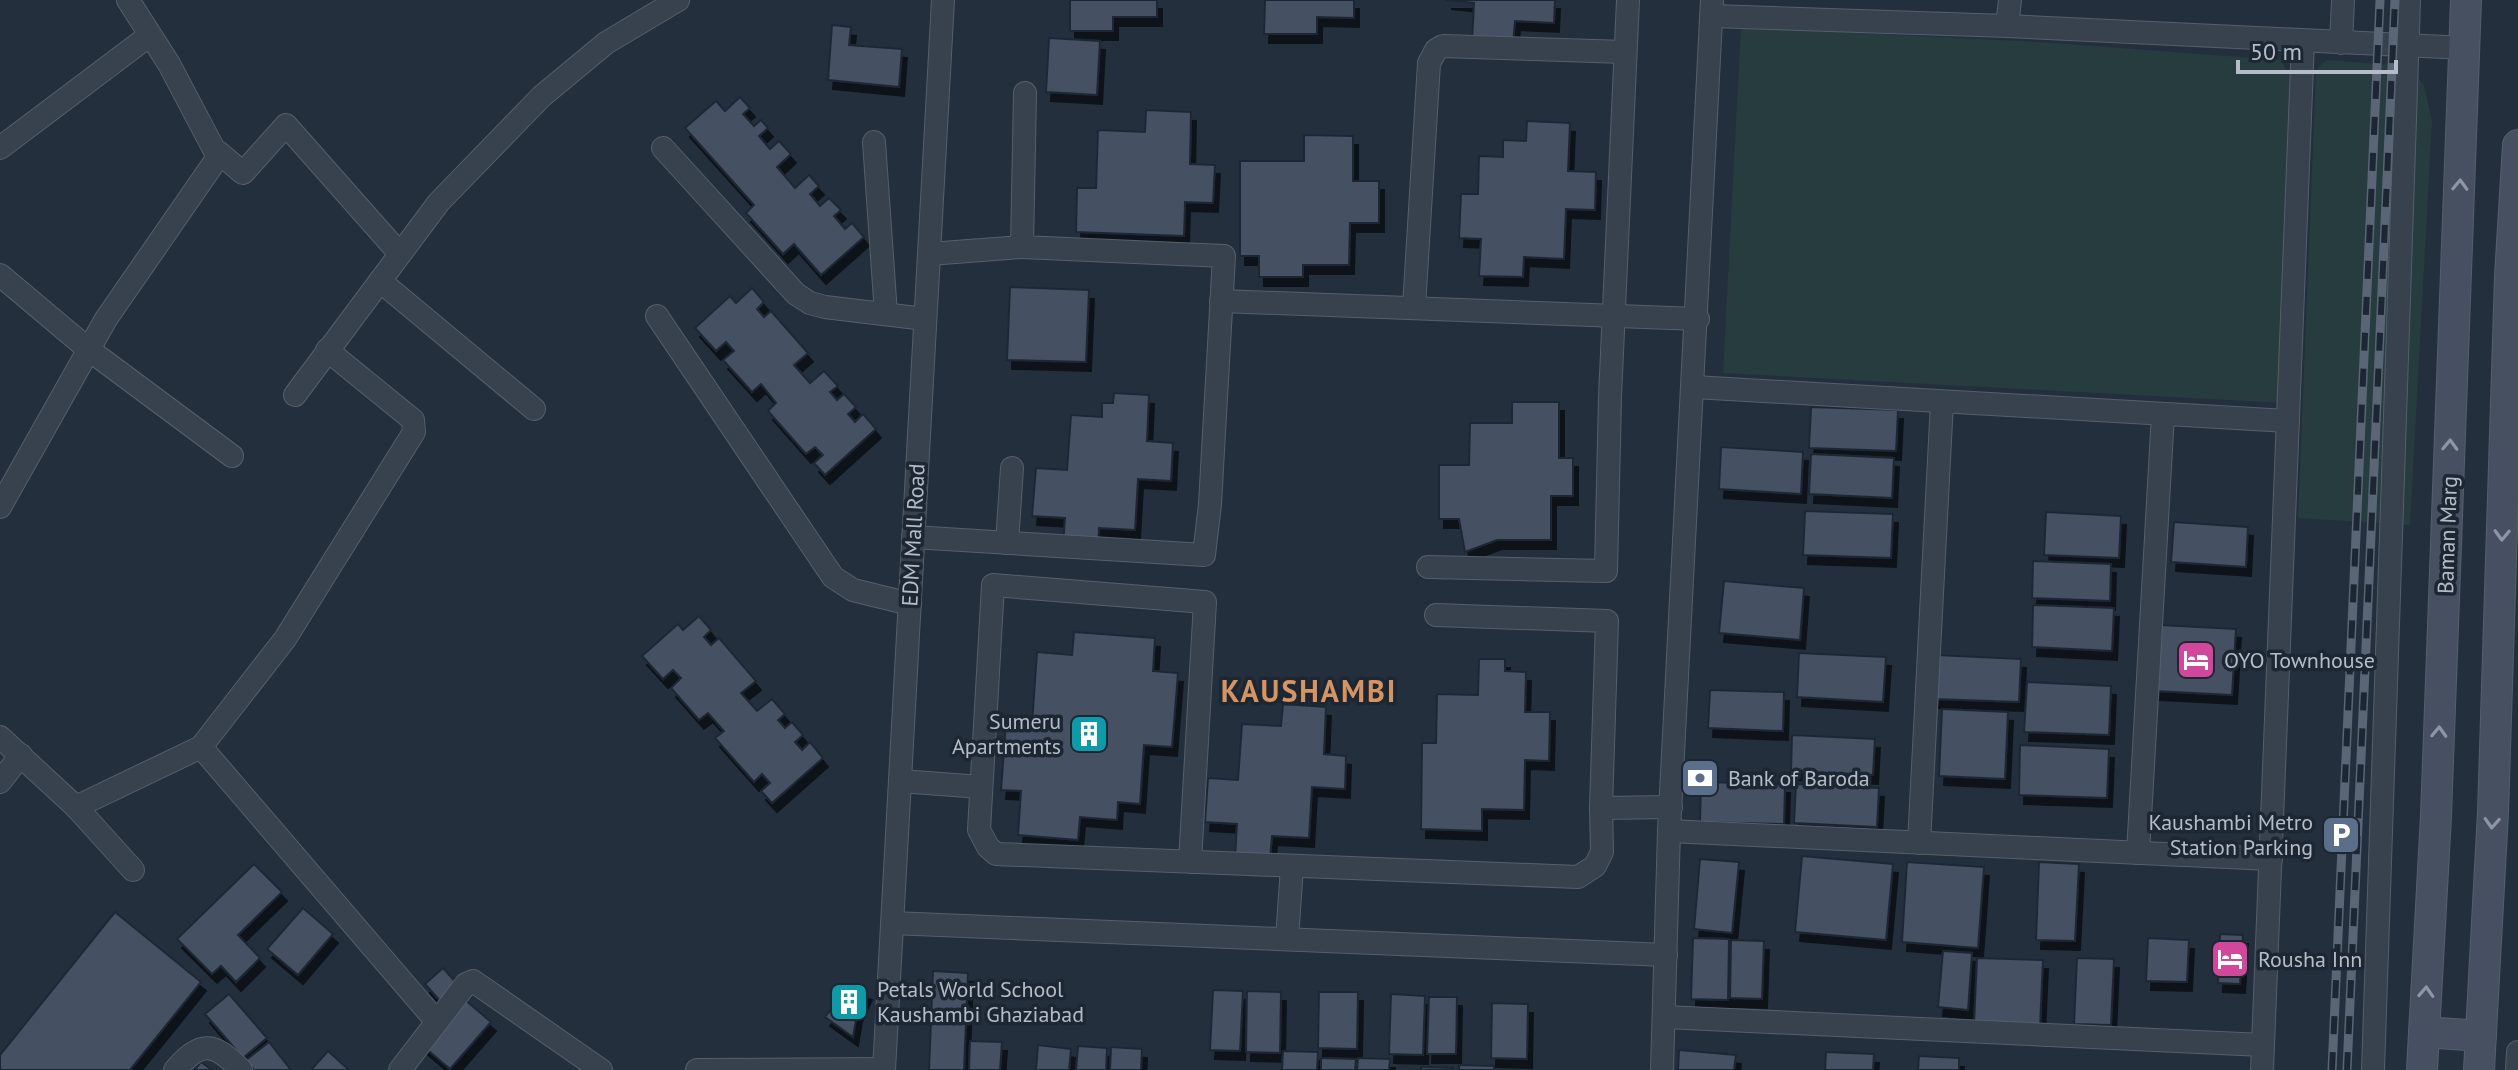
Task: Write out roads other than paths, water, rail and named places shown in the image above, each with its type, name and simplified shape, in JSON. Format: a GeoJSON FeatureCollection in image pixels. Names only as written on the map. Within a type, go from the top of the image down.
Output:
{"type":"FeatureCollection","features":[{"type":"Feature","properties":{"kind":"main road","name":"Baman Marg"},"geometry":{"type":"LineString","coordinates":[[2422,1070],[2436,816],[2466,0]]}},
{"type":"Feature","properties":{"kind":"main road"},"geometry":{"type":"LineString","coordinates":[[2479,1070],[2493,812],[2510,276],[2518,145]]}},
{"type":"Feature","properties":{"kind":"main road"},"geometry":{"type":"LineString","coordinates":[[2424,1032],[2481,1036]]}},
{"type":"Feature","properties":{"kind":"street"},"geometry":{"type":"LineString","coordinates":[[128,0],[169,64],[218,152],[243,173],[286,125],[400,254]]}},
{"type":"Feature","properties":{"kind":"street","name":"EDM Mall Road"},"geometry":{"type":"LineString","coordinates":[[884,1069],[943,0]]}},
{"type":"Feature","properties":{"kind":"street"},"geometry":{"type":"LineString","coordinates":[[1428,567],[1606,571],[1613,316],[1628,0]]}},
{"type":"Feature","properties":{"kind":"street"},"geometry":{"type":"LineString","coordinates":[[2007,26],[2010,0]]}},
{"type":"Feature","properties":{"kind":"street"},"geometry":{"type":"LineString","coordinates":[[2341,43],[2343,0]]}},
{"type":"Feature","properties":{"kind":"street"},"geometry":{"type":"LineString","coordinates":[[2373,1070],[2405,45],[2409,0]]}},
{"type":"Feature","properties":{"kind":"street"},"geometry":{"type":"LineString","coordinates":[[295,395],[439,202],[542,96],[606,43],[673,1]]}},
{"type":"Feature","properties":{"kind":"street"},"geometry":{"type":"LineString","coordinates":[[1662,1070],[1669,831],[1712,8],[2466,48]]}},
{"type":"Feature","properties":{"kind":"street"},"geometry":{"type":"LineString","coordinates":[[0,148],[150,35]]}},
{"type":"Feature","properties":{"kind":"street"},"geometry":{"type":"LineString","coordinates":[[2262,1070],[2303,41]]}},
{"type":"Feature","properties":{"kind":"street"},"geometry":{"type":"LineString","coordinates":[[1414,307],[1429,63],[1436,50],[1443,46],[1625,52]]}},
{"type":"Feature","properties":{"kind":"street"},"geometry":{"type":"LineString","coordinates":[[1022,247],[1025,93]]}},
{"type":"Feature","properties":{"kind":"street"},"geometry":{"type":"LineString","coordinates":[[874,142],[886,314]]}},
{"type":"Feature","properties":{"kind":"street"},"geometry":{"type":"LineString","coordinates":[[663,148],[796,294],[810,303],[825,307],[925,319]]}},
{"type":"Feature","properties":{"kind":"street"},"geometry":{"type":"LineString","coordinates":[[0,507],[88,349],[217,162],[218,152]]}},
{"type":"Feature","properties":{"kind":"street"},"geometry":{"type":"LineString","coordinates":[[913,537],[1204,555],[1210,504],[1224,256],[1022,247],[929,254]]}},
{"type":"Feature","properties":{"kind":"street"},"geometry":{"type":"LineString","coordinates":[[0,275],[88,349],[232,456]]}},
{"type":"Feature","properties":{"kind":"street"},"geometry":{"type":"LineString","coordinates":[[380,281],[534,409]]}},
{"type":"Feature","properties":{"kind":"street"},"geometry":{"type":"LineString","coordinates":[[1221,301],[1698,319]]}},
{"type":"Feature","properties":{"kind":"street"},"geometry":{"type":"LineString","coordinates":[[657,316],[833,577],[842,586],[853,590],[910,604]]}},
{"type":"Feature","properties":{"kind":"street"},"geometry":{"type":"LineString","coordinates":[[76,807],[201,747],[285,639],[414,432],[413,420],[327,350]]}},
{"type":"Feature","properties":{"kind":"street"},"geometry":{"type":"LineString","coordinates":[[1694,387],[2288,421]]}},
{"type":"Feature","properties":{"kind":"street"},"geometry":{"type":"LineString","coordinates":[[1919,843],[1942,402]]}},
{"type":"Feature","properties":{"kind":"street"},"geometry":{"type":"LineString","coordinates":[[2138,853],[2163,414]]}},
{"type":"Feature","properties":{"kind":"street"},"geometry":{"type":"LineString","coordinates":[[1007,543],[1012,468]]}},
{"type":"Feature","properties":{"kind":"street"},"geometry":{"type":"LineString","coordinates":[[1190,862],[1205,602],[993,585],[979,830],[988,847],[996,854],[1292,867],[1578,877],[1595,866],[1602,852],[1607,621],[1436,615]]}},
{"type":"Feature","properties":{"kind":"street"},"geometry":{"type":"LineString","coordinates":[[0,737],[76,807],[133,870]]}},
{"type":"Feature","properties":{"kind":"street"},"geometry":{"type":"LineString","coordinates":[[201,747],[437,1022]]}},
{"type":"Feature","properties":{"kind":"street"},"geometry":{"type":"LineString","coordinates":[[0,782],[21,755]]}},
{"type":"Feature","properties":{"kind":"street"},"geometry":{"type":"LineString","coordinates":[[900,781],[981,787]]}},
{"type":"Feature","properties":{"kind":"street"},"geometry":{"type":"LineString","coordinates":[[1601,808],[1671,807]]}},
{"type":"Feature","properties":{"kind":"street"},"geometry":{"type":"LineString","coordinates":[[1669,831],[2271,859]]}},
{"type":"Feature","properties":{"kind":"street"},"geometry":{"type":"LineString","coordinates":[[1287,939],[1292,867]]}},
{"type":"Feature","properties":{"kind":"street"},"geometry":{"type":"LineString","coordinates":[[892,923],[1666,955]]}},
{"type":"Feature","properties":{"kind":"street"},"geometry":{"type":"LineString","coordinates":[[400,1070],[466,984],[477,982],[601,1070]]}},
{"type":"Feature","properties":{"kind":"street"},"geometry":{"type":"LineString","coordinates":[[1665,1017],[2263,1045]]}},
{"type":"Feature","properties":{"kind":"street"},"geometry":{"type":"LineString","coordinates":[[175,1070],[191,1052],[210,1047],[225,1053],[241,1070]]}},
{"type":"Feature","properties":{"kind":"street"},"geometry":{"type":"LineString","coordinates":[[2517,1070],[2518,1052]]}},
{"type":"Feature","properties":{"kind":"street"},"geometry":{"type":"LineString","coordinates":[[697,1070],[884,1069]]}},
{"type":"Feature","properties":{"kind":"railway"},"geometry":{"type":"LineString","coordinates":[[2332,1070],[2380,0]]}},
{"type":"Feature","properties":{"kind":"railway"},"geometry":{"type":"LineString","coordinates":[[2347,1070],[2395,0]]}},
{"type":"Feature","properties":{"kind":"place","name":"OYO Townhouse"},"geometry":{"type":"Point","coordinates":[2196,660]}},
{"type":"Feature","properties":{"kind":"place","name":"Sumeru Apartments"},"geometry":{"type":"Point","coordinates":[1089,734]}},
{"type":"Feature","properties":{"kind":"place","name":"Bank of Baroda"},"geometry":{"type":"Point","coordinates":[1700,778]}},
{"type":"Feature","properties":{"kind":"place","name":"Kaushambi Metro Station Parking"},"geometry":{"type":"Point","coordinates":[2341,835]}},
{"type":"Feature","properties":{"kind":"place","name":"Rousha Inn"},"geometry":{"type":"Point","coordinates":[2230,959]}},
{"type":"Feature","properties":{"kind":"place","name":"Petals World School Kaushambi Ghaziabad"},"geometry":{"type":"Point","coordinates":[849,1002]}},
{"type":"Feature","properties":{"kind":"district","name":"KAUSHAMBI"},"geometry":{"type":"Point","coordinates":[1309,690]}}]}
